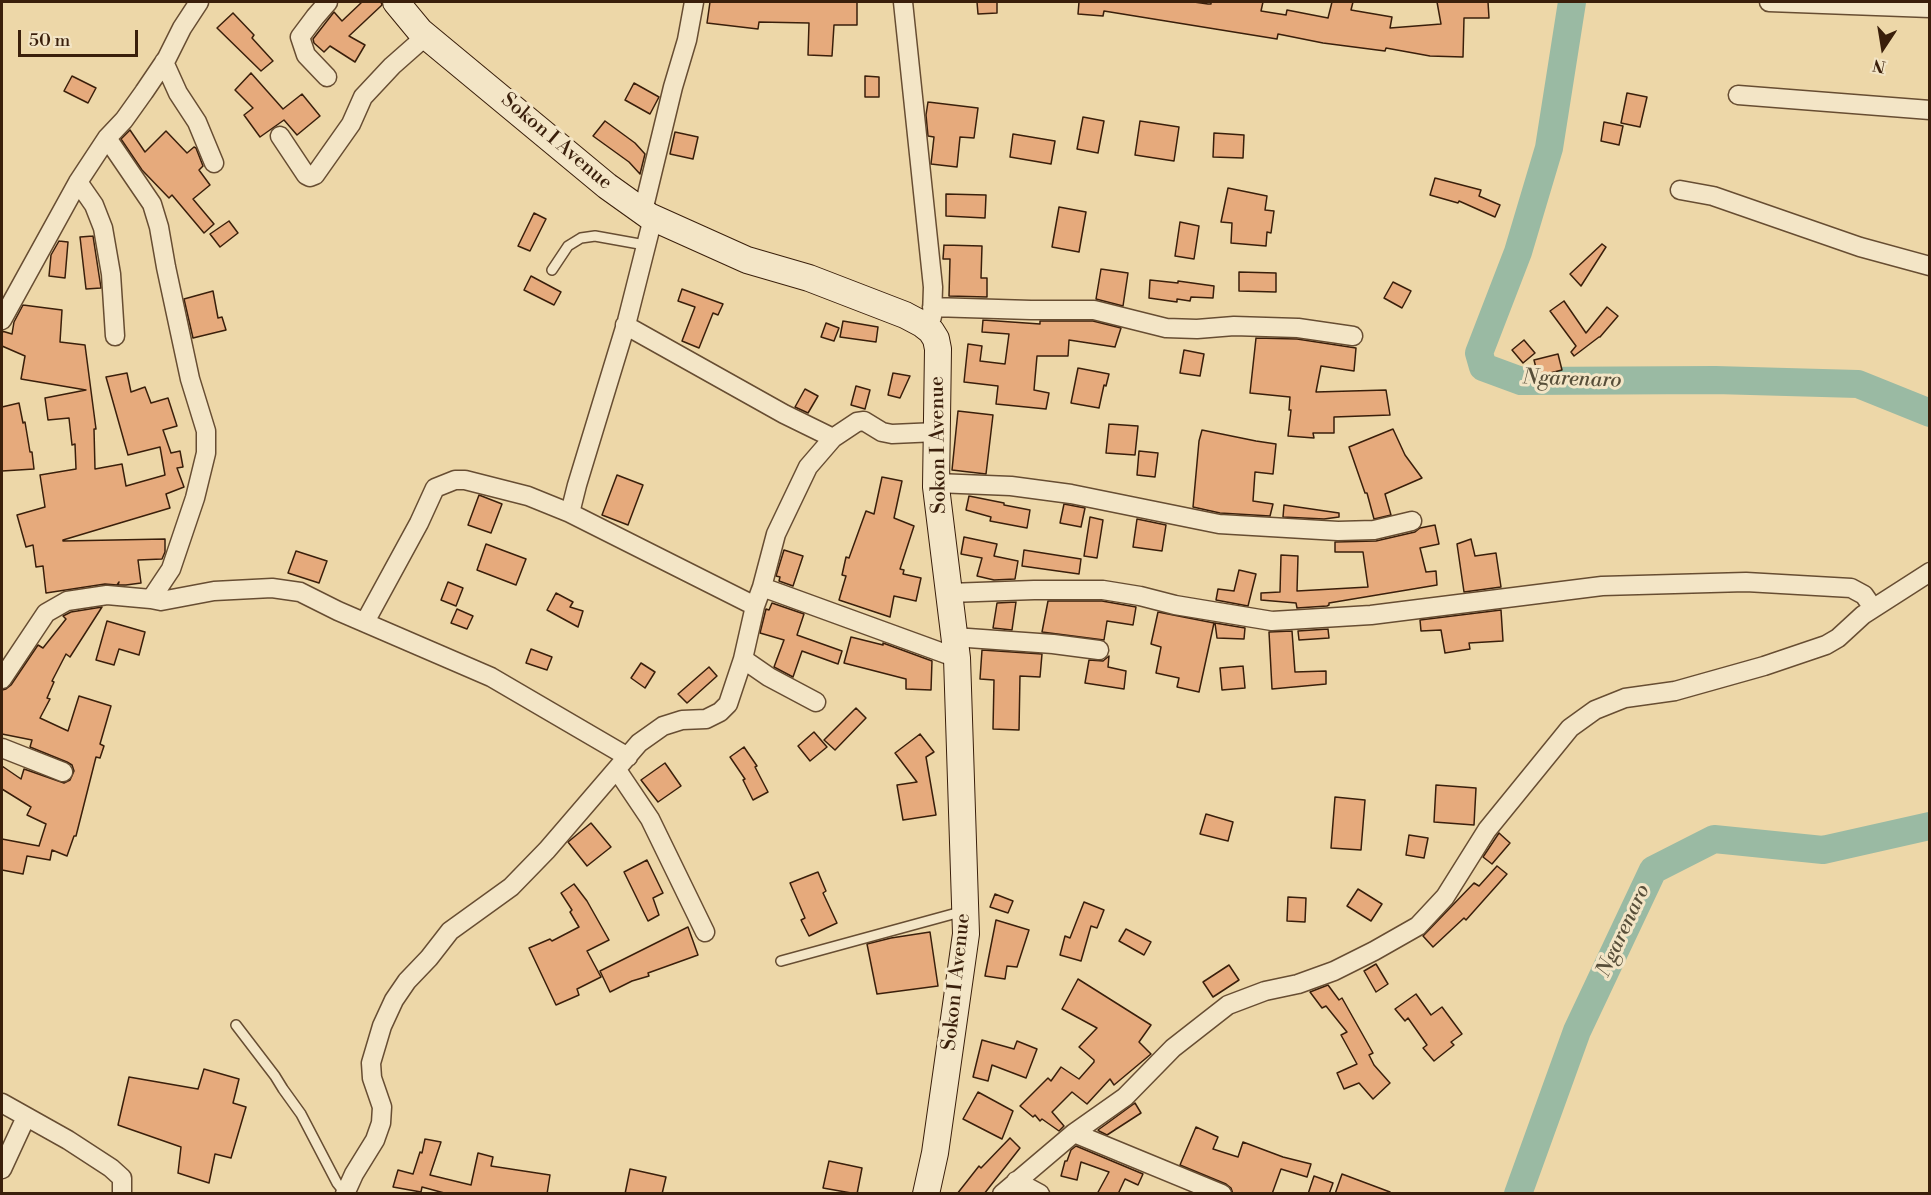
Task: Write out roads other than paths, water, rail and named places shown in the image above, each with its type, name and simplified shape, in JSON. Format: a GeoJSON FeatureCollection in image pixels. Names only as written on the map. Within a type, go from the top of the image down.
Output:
{"type":"FeatureCollection","features":[{"type":"Feature","properties":{"kind":"street"},"geometry":{"type":"LineString","coordinates":[[2,320],[78,182],[107,138],[124,120],[164,62],[199,2]]}},
{"type":"Feature","properties":{"kind":"street"},"geometry":{"type":"LineString","coordinates":[[327,77],[306,55],[300,37],[328,2]]}},
{"type":"Feature","properties":{"kind":"street","name":"Sokon I Avenue"},"geometry":{"type":"LineString","coordinates":[[396,2],[426,36],[607,186],[648,214],[747,260],[809,278],[906,315],[922,324],[932,319],[938,349],[936,483],[956,648],[966,934],[935,1153],[926,1194]]}},
{"type":"Feature","properties":{"kind":"street"},"geometry":{"type":"LineString","coordinates":[[570,513],[625,325],[645,244],[648,214],[673,87],[687,40],[694,2]]}},
{"type":"Feature","properties":{"kind":"street"},"geometry":{"type":"LineString","coordinates":[[903,2],[933,287],[932,319],[1031,310],[1094,310],[1166,328],[1254,326],[1298,328],[1353,336]]}},
{"type":"Feature","properties":{"kind":"street"},"geometry":{"type":"LineString","coordinates":[[1769,2],[1929,8]]}},
{"type":"Feature","properties":{"kind":"street"},"geometry":{"type":"LineString","coordinates":[[280,136],[306,175],[310,177],[315,175],[351,124],[363,97],[392,66],[426,36]]}},
{"type":"Feature","properties":{"kind":"street"},"geometry":{"type":"LineString","coordinates":[[164,62],[178,93],[197,122],[214,163]]}},
{"type":"Feature","properties":{"kind":"street"},"geometry":{"type":"LineString","coordinates":[[1738,95],[1929,110]]}},
{"type":"Feature","properties":{"kind":"street"},"geometry":{"type":"LineString","coordinates":[[107,138],[152,204],[159,227],[190,379],[206,432],[206,453],[195,498],[171,569],[151,599]]}},
{"type":"Feature","properties":{"kind":"street"},"geometry":{"type":"LineString","coordinates":[[78,182],[94,205],[103,228],[111,274],[115,336]]}},
{"type":"Feature","properties":{"kind":"street"},"geometry":{"type":"LineString","coordinates":[[1680,190],[1713,196],[1838,240],[1929,266]]}},
{"type":"Feature","properties":{"kind":"street"},"geometry":{"type":"LineString","coordinates":[[625,325],[784,414],[833,438]]}},
{"type":"Feature","properties":{"kind":"street"},"geometry":{"type":"LineString","coordinates":[[345,1193],[375,1140],[381,1123],[382,1107],[372,1078],[371,1063],[378,1038],[394,1000],[407,981],[450,931],[511,887],[547,850],[639,743],[663,726],[682,720],[706,719],[720,712],[728,704],[743,659],[755,606],[776,534],[808,466],[833,438],[857,422],[864,421],[882,432],[892,434],[937,432]]}},
{"type":"Feature","properties":{"kind":"street"},"geometry":{"type":"LineString","coordinates":[[365,622],[435,489],[444,484],[465,480],[528,496],[570,513],[755,606]]}},
{"type":"Feature","properties":{"kind":"street"},"geometry":{"type":"LineString","coordinates":[[936,483],[1002,486],[1071,494],[1219,524],[1338,531],[1374,530],[1412,521]]}},
{"type":"Feature","properties":{"kind":"street"},"geometry":{"type":"LineString","coordinates":[[1002,1194],[1074,1133],[1125,1097],[1173,1048],[1228,1005],[1265,991],[1299,984],[1334,971],[1418,926],[1445,897],[1487,830],[1570,728],[1595,711],[1625,698],[1675,691],[1806,653],[1838,638],[1863,615],[1929,572]]}},
{"type":"Feature","properties":{"kind":"street"},"geometry":{"type":"LineString","coordinates":[[949,593],[1103,590],[1272,621],[1371,615],[1602,586],[1746,582],[1851,588],[1864,595],[1873,608]]}},
{"type":"Feature","properties":{"kind":"street"},"geometry":{"type":"LineString","coordinates":[[762,587],[956,648],[1053,644],[1099,650]]}},
{"type":"Feature","properties":{"kind":"street"},"geometry":{"type":"LineString","coordinates":[[2,679],[46,613],[67,601],[107,595],[161,601],[214,591],[272,588],[300,592],[491,676],[622,764],[705,932]]}},
{"type":"Feature","properties":{"kind":"street"},"geometry":{"type":"LineString","coordinates":[[743,659],[769,677],[816,702]]}},
{"type":"Feature","properties":{"kind":"street"},"geometry":{"type":"LineString","coordinates":[[2,748],[63,772]]}},
{"type":"Feature","properties":{"kind":"street"},"geometry":{"type":"LineString","coordinates":[[2,1103],[68,1140],[111,1168],[122,1178],[122,1194]]}},
{"type":"Feature","properties":{"kind":"street"},"geometry":{"type":"LineString","coordinates":[[2,1169],[26,1117]]}},
{"type":"Feature","properties":{"kind":"street"},"geometry":{"type":"LineString","coordinates":[[1074,1133],[1222,1194]]}},
{"type":"Feature","properties":{"kind":"street"},"geometry":{"type":"LineString","coordinates":[[1016,1181],[1040,1194]]}},
{"type":"Feature","properties":{"kind":"lane"},"geometry":{"type":"LineString","coordinates":[[552,270],[568,246],[581,238],[595,236],[645,244]]}},
{"type":"Feature","properties":{"kind":"lane"},"geometry":{"type":"LineString","coordinates":[[781,961],[966,910]]}},
{"type":"Feature","properties":{"kind":"lane"},"geometry":{"type":"LineString","coordinates":[[236,1025],[301,1114],[345,1193]]}},
{"type":"Feature","properties":{"kind":"waterway","name":"Ngarenaro"},"geometry":{"type":"LineString","coordinates":[[1572,2],[1549,148],[1518,252],[1479,353],[1483,367],[1521,381],[1715,380],[1858,384],[1930,413]]}},
{"type":"Feature","properties":{"kind":"waterway","name":"Ngarenaro"},"geometry":{"type":"LineString","coordinates":[[1518,1194],[1577,1031],[1653,870],[1714,839],[1823,850],[1930,826]]}}]}
